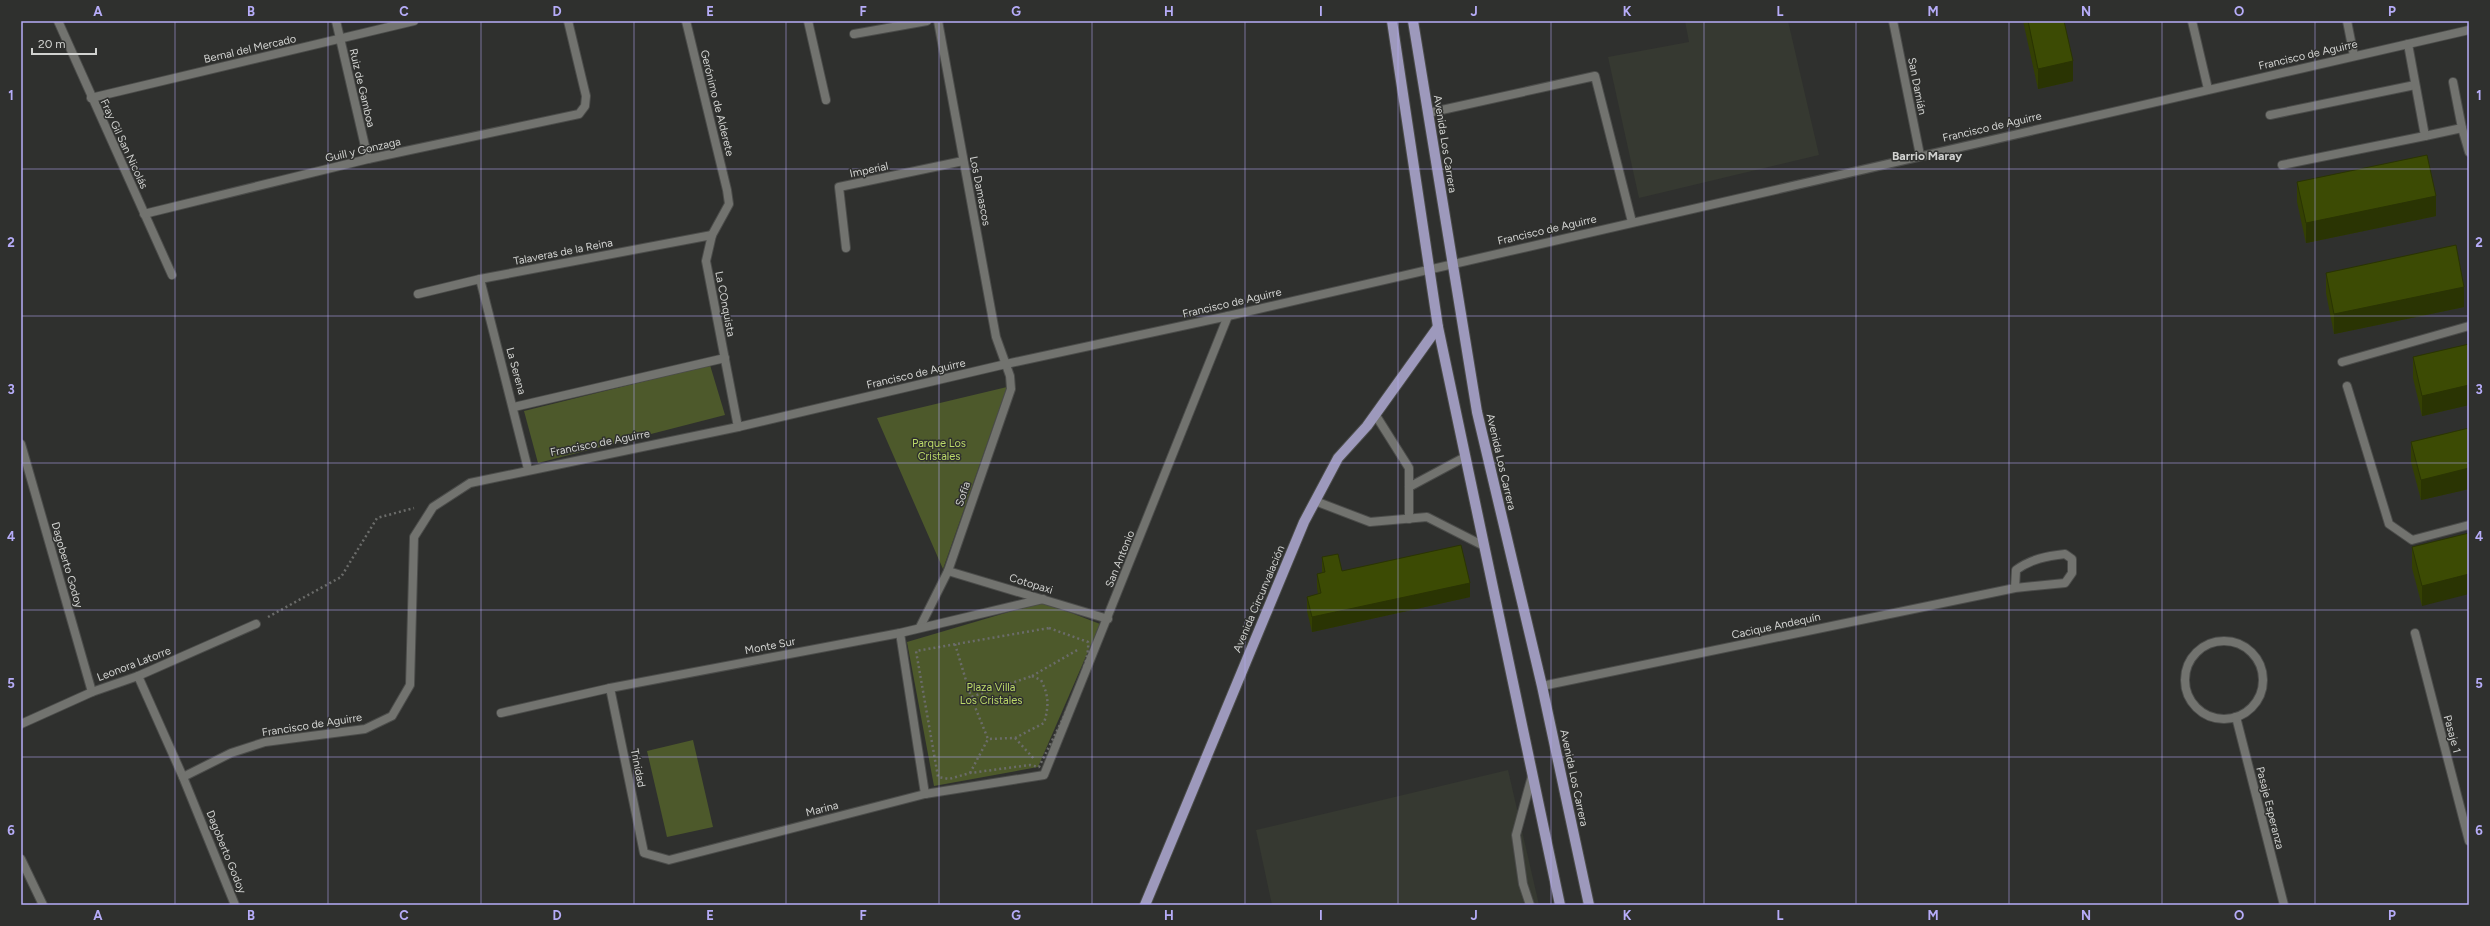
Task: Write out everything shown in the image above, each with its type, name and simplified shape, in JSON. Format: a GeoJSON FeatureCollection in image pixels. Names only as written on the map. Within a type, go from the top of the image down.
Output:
{"type":"FeatureCollection","features":[{"type":"Feature","properties":{"kind":"main road"},"geometry":{"type":"LineString","coordinates":[[1392,21],[1438,327],[1560,905]]}},
{"type":"Feature","properties":{"kind":"main road","name":"Avenida Los Carrera"},"geometry":{"type":"LineString","coordinates":[[1413,21],[1477,412],[1542,686],[1589,905]]}},
{"type":"Feature","properties":{"kind":"main road","name":"Avenida Circunvalación"},"geometry":{"type":"LineString","coordinates":[[1144,905],[1298,536],[1338,458],[1375,414],[1438,327]]}},
{"type":"Feature","properties":{"kind":"street","name":"Fray Gil San Nicolás"},"geometry":{"type":"LineString","coordinates":[[58,21],[91,98],[172,275]]}},
{"type":"Feature","properties":{"kind":"street","name":"Ruiz de Gamboa"},"geometry":{"type":"LineString","coordinates":[[336,21],[368,159]]}},
{"type":"Feature","properties":{"kind":"street","name":"Bernal del Mercado"},"geometry":{"type":"LineString","coordinates":[[91,98],[414,21]]}},
{"type":"Feature","properties":{"kind":"street","name":"Guill y Gonzaga"},"geometry":{"type":"LineString","coordinates":[[144,214],[368,159],[579,114],[585,106],[586,96],[568,21]]}},
{"type":"Feature","properties":{"kind":"street","name":"Gerónimo de Alderete"},"geometry":{"type":"LineString","coordinates":[[686,21],[727,190]]}},
{"type":"Feature","properties":{"kind":"street"},"geometry":{"type":"LineString","coordinates":[[808,21],[826,100]]}},
{"type":"Feature","properties":{"kind":"street"},"geometry":{"type":"LineString","coordinates":[[854,34],[928,21]]}},
{"type":"Feature","properties":{"kind":"street","name":"Los Damascos"},"geometry":{"type":"LineString","coordinates":[[938,21],[996,337],[1006,364]]}},
{"type":"Feature","properties":{"kind":"street","name":"San Damián"},"geometry":{"type":"LineString","coordinates":[[1892,21],[1920,155]]}},
{"type":"Feature","properties":{"kind":"street"},"geometry":{"type":"LineString","coordinates":[[2192,21],[2208,89]]}},
{"type":"Feature","properties":{"kind":"street"},"geometry":{"type":"LineString","coordinates":[[2347,21],[2354,56]]}},
{"type":"Feature","properties":{"kind":"street","name":"Francisco de Aguirre"},"geometry":{"type":"LineString","coordinates":[[182,777],[231,753],[265,742],[365,729],[392,716],[410,685],[414,537],[433,507],[470,482],[738,427],[1006,364],[1228,316],[1453,263],[1824,179],[1920,155],[2469,30]]}},
{"type":"Feature","properties":{"kind":"street"},"geometry":{"type":"LineString","coordinates":[[2408,44],[2425,136]]}},
{"type":"Feature","properties":{"kind":"street"},"geometry":{"type":"LineString","coordinates":[[1428,113],[1594,76],[1632,222]]}},
{"type":"Feature","properties":{"kind":"street"},"geometry":{"type":"LineString","coordinates":[[2453,82],[2462,128],[2469,152]]}},
{"type":"Feature","properties":{"kind":"street"},"geometry":{"type":"LineString","coordinates":[[2270,115],[2415,85]]}},
{"type":"Feature","properties":{"kind":"street"},"geometry":{"type":"LineString","coordinates":[[2282,165],[2462,128]]}},
{"type":"Feature","properties":{"kind":"street","name":"Imperial"},"geometry":{"type":"LineString","coordinates":[[846,248],[839,187],[963,162]]}},
{"type":"Feature","properties":{"kind":"street","name":"La COnquista"},"geometry":{"type":"LineString","coordinates":[[727,190],[729,204],[712,235],[706,261],[738,427]]}},
{"type":"Feature","properties":{"kind":"street","name":"Talaveras de la Reina"},"geometry":{"type":"LineString","coordinates":[[418,294],[480,279],[712,235]]}},
{"type":"Feature","properties":{"kind":"street","name":"La Serena"},"geometry":{"type":"LineString","coordinates":[[480,279],[514,407],[528,469]]}},
{"type":"Feature","properties":{"kind":"street","name":"San Antonio"},"geometry":{"type":"LineString","coordinates":[[1008,782],[1044,775],[1108,619],[1228,316]]}},
{"type":"Feature","properties":{"kind":"street"},"geometry":{"type":"LineString","coordinates":[[2342,362],[2469,326]]}},
{"type":"Feature","properties":{"kind":"street"},"geometry":{"type":"LineString","coordinates":[[514,407],[725,358]]}},
{"type":"Feature","properties":{"kind":"street","name":"Sofía"},"geometry":{"type":"LineString","coordinates":[[920,627],[948,571],[1011,389],[1006,364]]}},
{"type":"Feature","properties":{"kind":"street"},"geometry":{"type":"LineString","coordinates":[[2347,386],[2389,524],[2412,540],[2469,525]]}},
{"type":"Feature","properties":{"kind":"street"},"geometry":{"type":"LineString","coordinates":[[1375,414],[1409,468],[1409,519]]}},
{"type":"Feature","properties":{"kind":"street","name":"Dagoberto Godoy"},"geometry":{"type":"LineString","coordinates":[[21,444],[92,692]]}},
{"type":"Feature","properties":{"kind":"street"},"geometry":{"type":"LineString","coordinates":[[1409,487],[1465,457]]}},
{"type":"Feature","properties":{"kind":"street"},"geometry":{"type":"LineString","coordinates":[[1316,501],[1370,522],[1427,517],[1484,546]]}},
{"type":"Feature","properties":{"kind":"street","name":"Cacique Andequín"},"geometry":{"type":"LineString","coordinates":[[1542,686],[2015,588],[2065,583],[2072,573],[2072,560],[2065,554],[2047,556],[2025,563],[2016,570],[2015,588]]}},
{"type":"Feature","properties":{"kind":"street","name":"Cotopaxi"},"geometry":{"type":"LineString","coordinates":[[948,571],[1108,619]]}},
{"type":"Feature","properties":{"kind":"street","name":"Monte Sur"},"geometry":{"type":"LineString","coordinates":[[501,713],[610,688],[900,633],[920,627],[1043,599]]}},
{"type":"Feature","properties":{"kind":"street","name":"Leonora Latorre"},"geometry":{"type":"LineString","coordinates":[[21,724],[92,692],[138,676],[256,624]]}},
{"type":"Feature","properties":{"kind":"street"},"geometry":{"type":"LineString","coordinates":[[900,633],[925,794]]}},
{"type":"Feature","properties":{"kind":"street","name":"Pasaje 1"},"geometry":{"type":"LineString","coordinates":[[2414,633],[2469,841]]}},
{"type":"Feature","properties":{"kind":"street"},"geometry":{"type":"LineString","coordinates":[[2225,640],[2244,645],[2258,659],[2263,672],[2263,686],[2256,703],[2246,712],[2236,717],[2221,719],[2208,715],[2197,708],[2189,696],[2185,683],[2185,673],[2193,655],[2206,644],[2225,640]]}},
{"type":"Feature","properties":{"kind":"street","name":"Dagoberto Godoy"},"geometry":{"type":"LineString","coordinates":[[138,676],[235,905]]}},
{"type":"Feature","properties":{"kind":"street","name":"Trinidad"},"geometry":{"type":"LineString","coordinates":[[610,688],[644,853]]}},
{"type":"Feature","properties":{"kind":"street","name":"Pasaje Esperanza"},"geometry":{"type":"LineString","coordinates":[[2236,717],[2284,905]]}},
{"type":"Feature","properties":{"kind":"street"},"geometry":{"type":"LineString","coordinates":[[1530,905],[1523,884],[1516,835],[1533,773]]}},
{"type":"Feature","properties":{"kind":"street","name":"Marina"},"geometry":{"type":"LineString","coordinates":[[644,853],[669,860],[925,794],[1008,782]]}},
{"type":"Feature","properties":{"kind":"street"},"geometry":{"type":"LineString","coordinates":[[21,859],[43,905]]}},
{"type":"Feature","properties":{"kind":"path"},"geometry":{"type":"LineString","coordinates":[[256,624],[341,577],[376,518],[442,501]]}},
{"type":"Feature","properties":{"kind":"path"},"geometry":{"type":"LineString","coordinates":[[1049,628],[1088,642],[1089,652],[1078,683],[1039,767],[1030,765],[970,773],[949,779],[938,777],[916,651],[1049,628]]}},
{"type":"Feature","properties":{"kind":"path"},"geometry":{"type":"LineString","coordinates":[[955,644],[971,697],[988,739],[970,773]]}},
{"type":"Feature","properties":{"kind":"path"},"geometry":{"type":"LineString","coordinates":[[971,697],[1044,671],[1067,654],[1089,646]]}},
{"type":"Feature","properties":{"kind":"path"},"geometry":{"type":"LineString","coordinates":[[988,739],[1015,738],[1044,723],[1048,708],[1048,694],[1042,680],[1032,676]]}},
{"type":"Feature","properties":{"kind":"path"},"geometry":{"type":"LineString","coordinates":[[1015,738],[1030,753],[1039,767]]}},
{"type":"Feature","properties":{"kind":"shaded area"},"geometry":{"type":"Polygon","coordinates":[[[1685,21],[1788,21],[1819,155],[1639,198],[1608,57],[1689,42],[1685,21]]]}},
{"type":"Feature","properties":{"kind":"shaded area"},"geometry":{"type":"Polygon","coordinates":[[[1508,770],[1539,905],[1272,905],[1256,830],[1508,770]]]}},
{"type":"Feature","properties":{"kind":"green space"},"geometry":{"type":"Polygon","coordinates":[[[710,365],[725,415],[538,463],[524,411],[710,365]]]}},
{"type":"Feature","properties":{"kind":"green space","name":"Parque Los Cristales"},"geometry":{"type":"Polygon","coordinates":[[[1007,387],[943,569],[877,418],[1007,387]]]}},
{"type":"Feature","properties":{"kind":"green space","name":"Plaza Villa Los Cristales"},"geometry":{"type":"Polygon","coordinates":[[[1043,602],[1100,624],[1038,767],[934,786],[907,642],[1043,602]]]}},
{"type":"Feature","properties":{"kind":"green space"},"geometry":{"type":"Polygon","coordinates":[[[693,740],[713,827],[667,837],[647,751],[693,740]]]}},
{"type":"Feature","properties":{"kind":"building"},"geometry":{"type":"Polygon","coordinates":[[[2028,21],[2064,21],[2073,61],[2038,69],[2028,21]]]}},
{"type":"Feature","properties":{"kind":"building"},"geometry":{"type":"Polygon","coordinates":[[[2427,155],[2436,196],[2306,223],[2297,182],[2427,155]]]}},
{"type":"Feature","properties":{"kind":"building"},"geometry":{"type":"Polygon","coordinates":[[[2456,245],[2464,287],[2334,314],[2326,273],[2456,245]]]}},
{"type":"Feature","properties":{"kind":"building"},"geometry":{"type":"Polygon","coordinates":[[[2469,344],[2469,385],[2422,396],[2413,357],[2469,344]]]}},
{"type":"Feature","properties":{"kind":"building"},"geometry":{"type":"Polygon","coordinates":[[[2469,428],[2469,468],[2421,480],[2411,442],[2469,428]]]}},
{"type":"Feature","properties":{"kind":"building"},"geometry":{"type":"Polygon","coordinates":[[[2469,533],[2469,574],[2422,586],[2412,547],[2469,533]]]}},
{"type":"Feature","properties":{"kind":"building"},"geometry":{"type":"Polygon","coordinates":[[[1461,545],[1470,583],[1312,617],[1307,597],[1321,593],[1317,574],[1325,572],[1322,557],[1338,554],[1342,571],[1461,545]]]}},
{"type":"Feature","properties":{"kind":"district","name":"Barrio Maray"},"geometry":{"type":"Point","coordinates":[1927,156]}}]}
